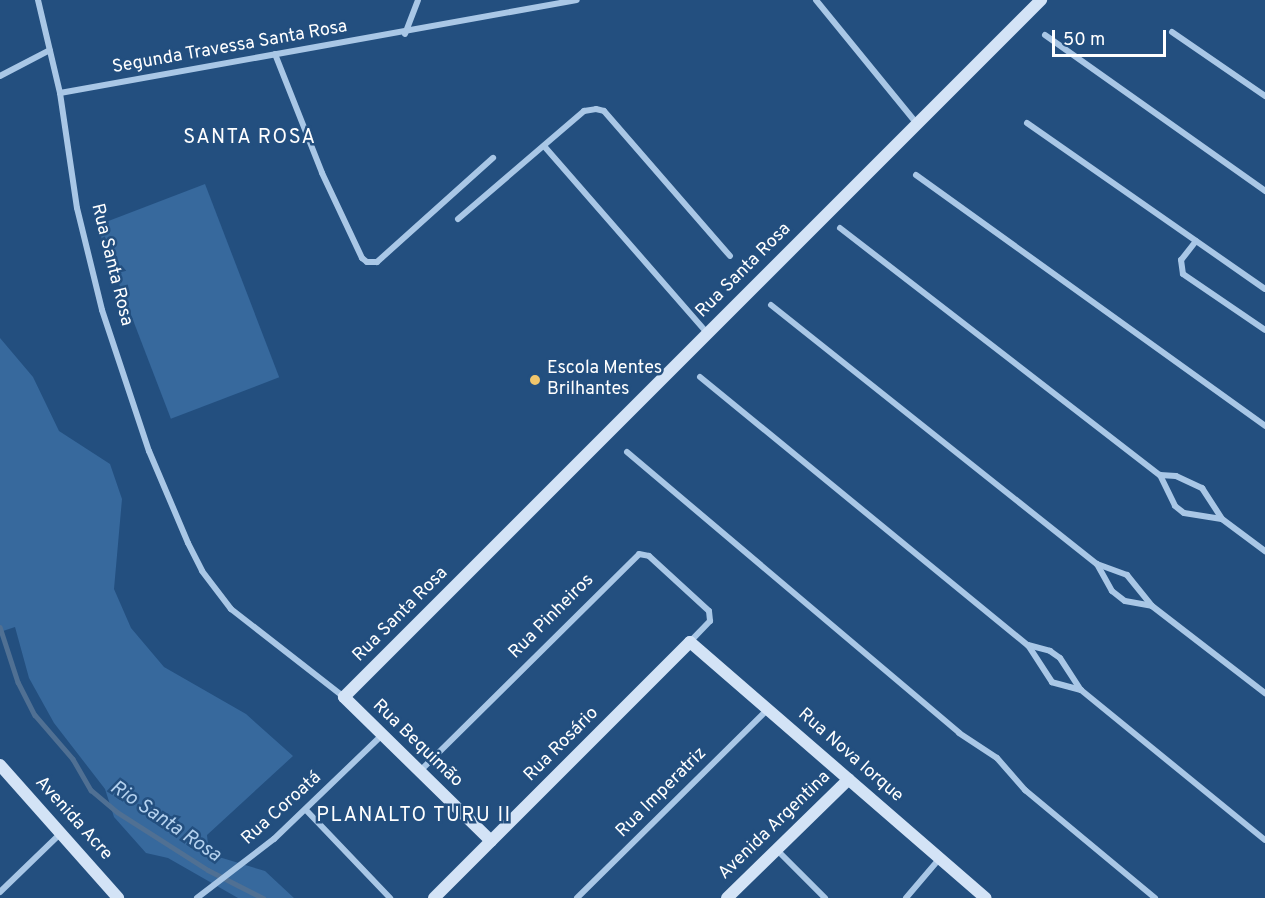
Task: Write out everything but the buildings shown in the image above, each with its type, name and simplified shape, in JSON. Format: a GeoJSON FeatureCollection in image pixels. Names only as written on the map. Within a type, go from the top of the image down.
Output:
{"type":"FeatureCollection","features":[{"type":"Feature","properties":{"kind":"street","name":"Rua Santa Rosa"},"geometry":{"type":"LineString","coordinates":[[38,0],[60,93],[77,208],[102,310],[148,451],[188,543],[201,571],[231,609],[344,698],[1041,0]]}},
{"type":"Feature","properties":{"kind":"street"},"geometry":{"type":"LineString","coordinates":[[405,34],[418,0]]}},
{"type":"Feature","properties":{"kind":"street","name":"Segunda Travessa Santa Rosa"},"geometry":{"type":"LineString","coordinates":[[60,93],[275,54],[405,34],[577,0]]}},
{"type":"Feature","properties":{"kind":"street"},"geometry":{"type":"LineString","coordinates":[[816,0],[917,124]]}},
{"type":"Feature","properties":{"kind":"street"},"geometry":{"type":"LineString","coordinates":[[1172,32],[1265,96]]}},
{"type":"Feature","properties":{"kind":"street"},"geometry":{"type":"LineString","coordinates":[[1045,35],[1265,191]]}},
{"type":"Feature","properties":{"kind":"street"},"geometry":{"type":"LineString","coordinates":[[0,76],[50,51]]}},
{"type":"Feature","properties":{"kind":"street"},"geometry":{"type":"LineString","coordinates":[[275,54],[362,258],[373,264],[493,158]]}},
{"type":"Feature","properties":{"kind":"street"},"geometry":{"type":"LineString","coordinates":[[458,219],[584,111],[603,111],[730,256]]}},
{"type":"Feature","properties":{"kind":"street"},"geometry":{"type":"LineString","coordinates":[[1027,123],[1265,289]]}},
{"type":"Feature","properties":{"kind":"street"},"geometry":{"type":"LineString","coordinates":[[543,146],[707,333]]}},
{"type":"Feature","properties":{"kind":"street"},"geometry":{"type":"LineString","coordinates":[[916,175],[1265,426]]}},
{"type":"Feature","properties":{"kind":"street"},"geometry":{"type":"LineString","coordinates":[[840,228],[1160,475],[1175,506],[1184,513],[1222,519]]}},
{"type":"Feature","properties":{"kind":"street"},"geometry":{"type":"LineString","coordinates":[[1196,240],[1181,260],[1183,274],[1265,330]]}},
{"type":"Feature","properties":{"kind":"street"},"geometry":{"type":"LineString","coordinates":[[771,305],[1097,564],[1127,575],[1152,606],[1265,693]]}},
{"type":"Feature","properties":{"kind":"street"},"geometry":{"type":"LineString","coordinates":[[700,377],[1028,645],[1052,682],[1081,690]]}},
{"type":"Feature","properties":{"kind":"street"},"geometry":{"type":"LineString","coordinates":[[627,452],[959,733],[997,758],[1025,790],[1155,898]]}},
{"type":"Feature","properties":{"kind":"street"},"geometry":{"type":"LineString","coordinates":[[1160,475],[1176,476],[1202,488],[1222,519],[1265,551]]}},
{"type":"Feature","properties":{"kind":"street","name":"Rua Pinheiros"},"geometry":{"type":"LineString","coordinates":[[420,771],[639,554],[650,556],[711,615]]}},
{"type":"Feature","properties":{"kind":"street"},"geometry":{"type":"LineString","coordinates":[[1097,564],[1112,591],[1125,601],[1152,606]]}},
{"type":"Feature","properties":{"kind":"street","name":"Rua Rosário"},"geometry":{"type":"LineString","coordinates":[[434,898],[690,642],[711,615]]}},
{"type":"Feature","properties":{"kind":"street","name":"Rua Nova Iorque"},"geometry":{"type":"LineString","coordinates":[[690,642],[986,898]]}},
{"type":"Feature","properties":{"kind":"street"},"geometry":{"type":"LineString","coordinates":[[1028,645],[1050,651],[1060,658],[1081,690],[1265,840]]}},
{"type":"Feature","properties":{"kind":"street","name":"Rua Bequimão"},"geometry":{"type":"LineString","coordinates":[[344,698],[491,841]]}},
{"type":"Feature","properties":{"kind":"street","name":"Rua Imperatriz"},"geometry":{"type":"LineString","coordinates":[[577,898],[768,709]]}},
{"type":"Feature","properties":{"kind":"street","name":"Rua Coroatá"},"geometry":{"type":"LineString","coordinates":[[197,898],[306,810],[382,735]]}},
{"type":"Feature","properties":{"kind":"street","name":"Avenida Acre"},"geometry":{"type":"LineString","coordinates":[[0,765],[118,898]]}},
{"type":"Feature","properties":{"kind":"street","name":"Avenida Argentina"},"geometry":{"type":"LineString","coordinates":[[727,898],[849,779]]}},
{"type":"Feature","properties":{"kind":"street"},"geometry":{"type":"LineString","coordinates":[[306,810],[390,898]]}},
{"type":"Feature","properties":{"kind":"street"},"geometry":{"type":"LineString","coordinates":[[0,892],[61,833]]}},
{"type":"Feature","properties":{"kind":"street"},"geometry":{"type":"LineString","coordinates":[[777,849],[825,898]]}},
{"type":"Feature","properties":{"kind":"street"},"geometry":{"type":"LineString","coordinates":[[906,898],[940,858]]}},
{"type":"Feature","properties":{"kind":"shaded area"},"geometry":{"type":"Polygon","coordinates":[[[205,184],[279,377],[171,419],[97,226],[205,184]]]}},
{"type":"Feature","properties":{"kind":"shaded area"},"geometry":{"type":"Polygon","coordinates":[[[0,338],[33,377],[59,431],[110,464],[122,499],[114,589],[131,628],[164,667],[246,714],[293,756],[207,835],[209,854],[265,871],[294,898],[238,898],[168,858],[146,853],[114,817],[105,789],[54,723],[29,678],[15,627],[0,632],[0,338]]]}},
{"type":"Feature","properties":{"kind":"waterway","name":"Rio Santa Rosa"},"geometry":{"type":"LineString","coordinates":[[0,627],[18,682],[35,715],[73,759],[91,790],[117,812],[208,870],[263,898]]}},
{"type":"Feature","properties":{"kind":"place","name":"Escola Mentes Brilhantes"},"geometry":{"type":"Point","coordinates":[535,380]}},
{"type":"Feature","properties":{"kind":"district","name":"SANTA ROSA"},"geometry":{"type":"Point","coordinates":[250,138]}},
{"type":"Feature","properties":{"kind":"district","name":"PLANALTO TURU II"},"geometry":{"type":"Point","coordinates":[414,816]}}]}
